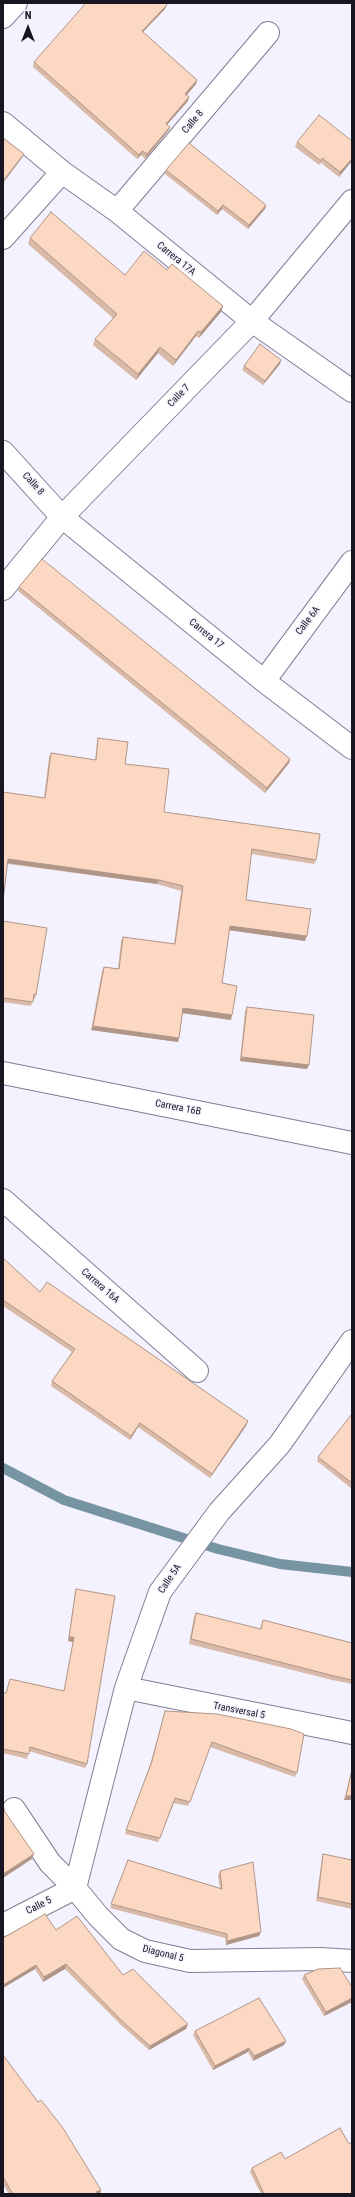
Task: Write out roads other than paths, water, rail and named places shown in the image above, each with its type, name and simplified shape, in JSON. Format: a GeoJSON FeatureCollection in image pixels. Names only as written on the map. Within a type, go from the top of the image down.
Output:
{"type":"FeatureCollection","features":[{"type":"Feature","properties":{"kind":"street"},"geometry":{"type":"LineString","coordinates":[[3,17],[16,3]]}},
{"type":"Feature","properties":{"kind":"street","name":"Calle 8"},"geometry":{"type":"LineString","coordinates":[[117,211],[268,34]]}},
{"type":"Feature","properties":{"kind":"street","name":"Carrera 17A"},"geometry":{"type":"LineString","coordinates":[[3,122],[62,172],[117,211],[252,321],[352,392]]}},
{"type":"Feature","properties":{"kind":"street"},"geometry":{"type":"LineString","coordinates":[[3,238],[62,172]]}},
{"type":"Feature","properties":{"kind":"street","name":"Calle 7"},"geometry":{"type":"LineString","coordinates":[[3,589],[62,517],[252,321],[352,201]]}},
{"type":"Feature","properties":{"kind":"street","name":"Calle 8"},"geometry":{"type":"LineString","coordinates":[[3,452],[62,517]]}},
{"type":"Feature","properties":{"kind":"street","name":"Carrera 17"},"geometry":{"type":"LineString","coordinates":[[62,517],[264,681],[352,748]]}},
{"type":"Feature","properties":{"kind":"street","name":"Calle 6A"},"geometry":{"type":"LineString","coordinates":[[264,681],[352,562]]}},
{"type":"Feature","properties":{"kind":"street","name":"Carrera 16B"},"geometry":{"type":"LineString","coordinates":[[3,1073],[352,1143]]}},
{"type":"Feature","properties":{"kind":"street","name":"Carrera 16A"},"geometry":{"type":"LineString","coordinates":[[3,1200],[197,1371]]}},
{"type":"Feature","properties":{"kind":"street","name":"Calle 5A"},"geometry":{"type":"LineString","coordinates":[[75,1888],[126,1688],[160,1592],[219,1512],[280,1444],[352,1341]]}},
{"type":"Feature","properties":{"kind":"street","name":"Transversal 5"},"geometry":{"type":"LineString","coordinates":[[126,1688],[352,1733]]}},
{"type":"Feature","properties":{"kind":"street","name":"Diagonal 5"},"geometry":{"type":"LineString","coordinates":[[14,1809],[50,1863],[75,1888],[98,1916],[121,1939],[146,1951],[190,1961],[321,1959],[352,1961]]}},
{"type":"Feature","properties":{"kind":"street","name":"Calle 5"},"geometry":{"type":"LineString","coordinates":[[3,1925],[75,1888]]}},
{"type":"Feature","properties":{"kind":"waterway"},"geometry":{"type":"LineString","coordinates":[[3,1468],[64,1500],[218,1549],[280,1564],[352,1572]]}}]}
